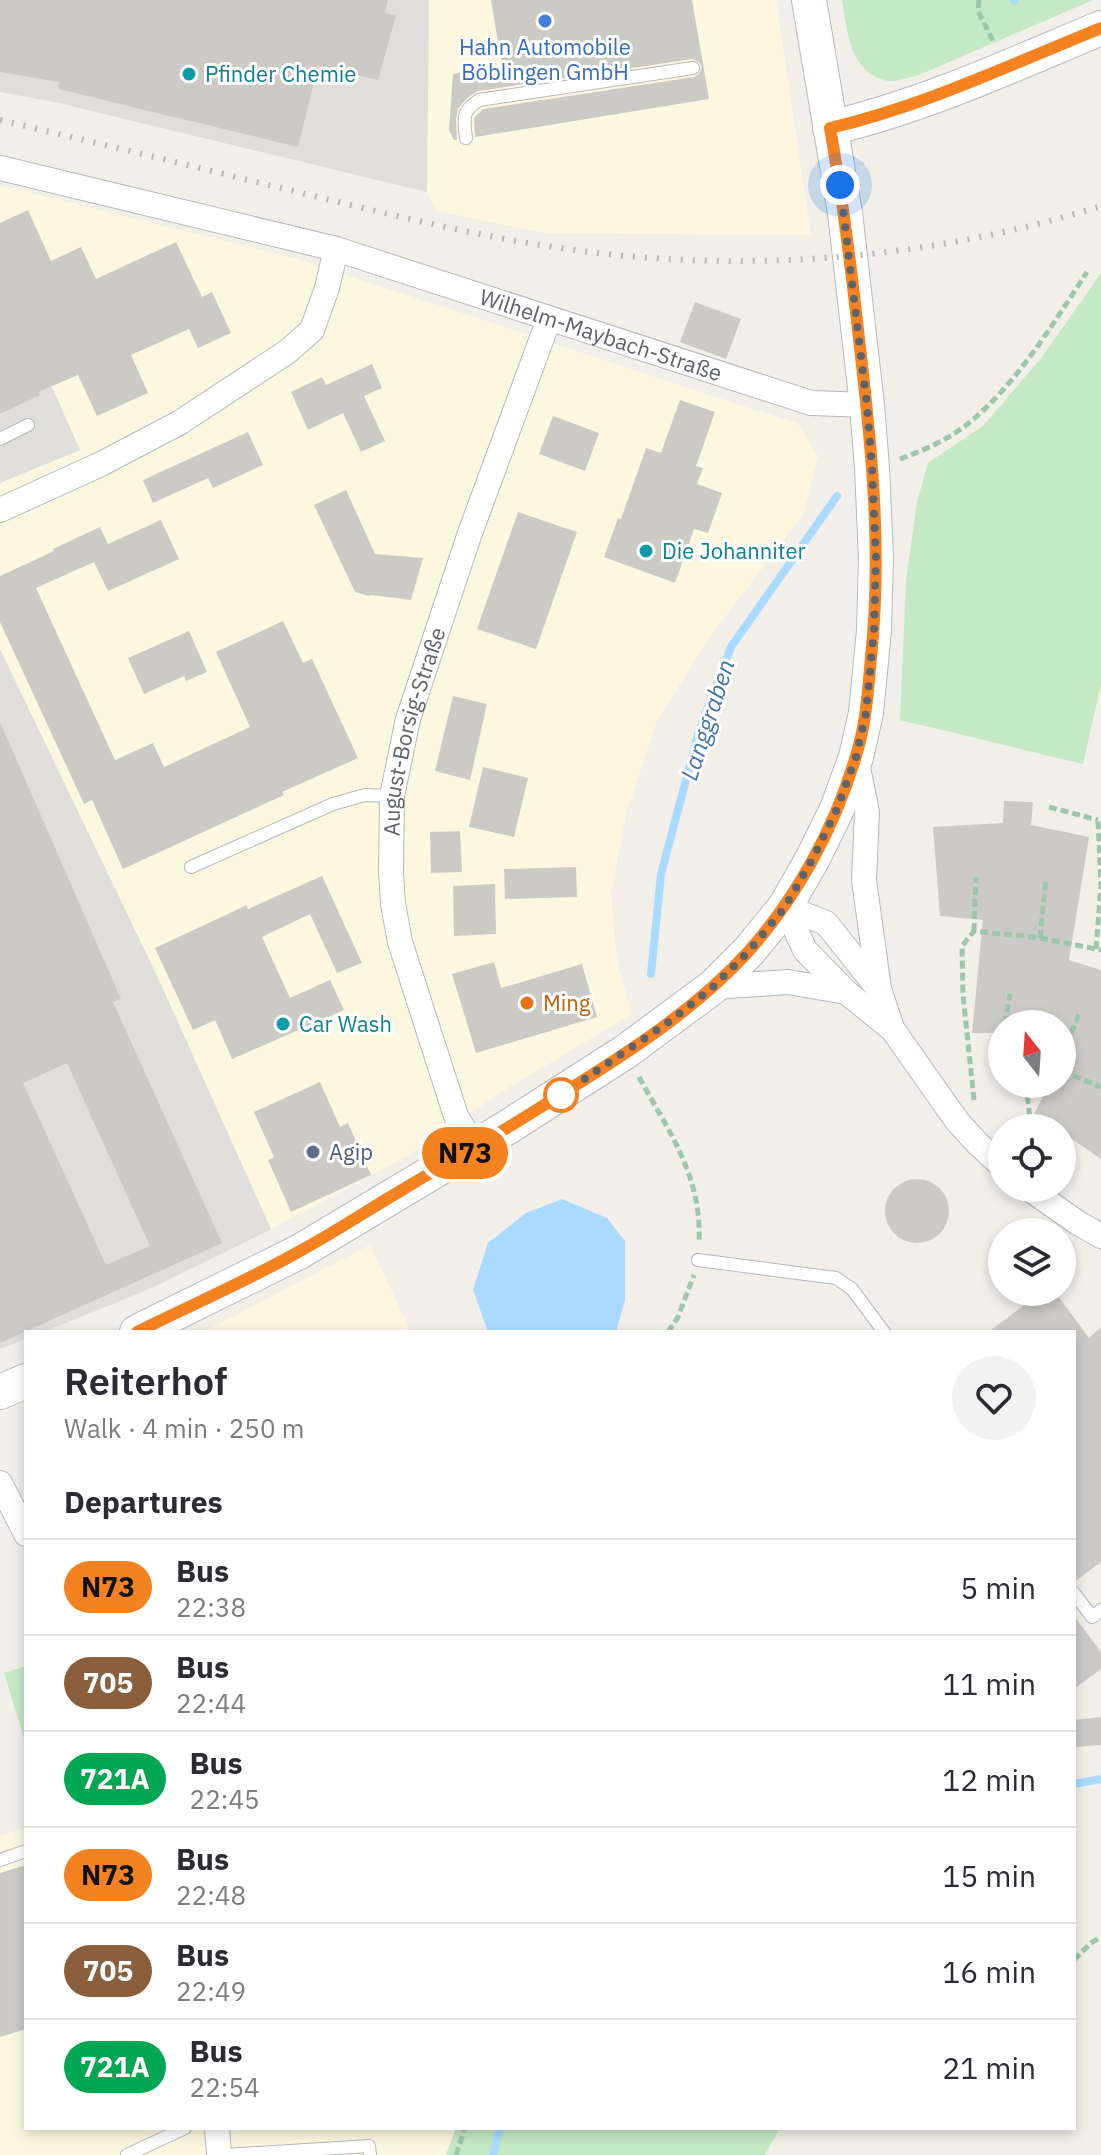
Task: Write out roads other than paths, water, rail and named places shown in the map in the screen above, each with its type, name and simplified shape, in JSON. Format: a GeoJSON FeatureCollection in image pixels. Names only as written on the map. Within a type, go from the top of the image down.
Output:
{"type":"FeatureCollection","features":[{"type":"Feature","properties":{"kind":"street"},"geometry":{"type":"LineString","coordinates":[[141,1330],[299,1252],[475,1148],[625,1052],[713,987],[749,951],[785,907],[813,858],[837,809],[856,757],[866,713],[874,630],[876,558],[867,405],[845,213],[809,0]]}},
{"type":"Feature","properties":{"kind":"street"},"geometry":{"type":"LineString","coordinates":[[830,128],[909,106],[1101,28]]}},
{"type":"Feature","properties":{"kind":"street","name":"Wilhelm-Maybach-Straße"},"geometry":{"type":"LineString","coordinates":[[0,168],[336,249],[811,403],[867,405]]}},
{"type":"Feature","properties":{"kind":"street"},"geometry":{"type":"LineString","coordinates":[[0,510],[101,464],[179,423],[287,352],[312,330],[327,288],[336,249]]}},
{"type":"Feature","properties":{"kind":"street","name":"August-Borsig-Straße"},"geometry":{"type":"LineString","coordinates":[[475,1148],[456,1116],[400,942],[391,871],[392,796],[408,719],[470,533],[549,319]]}},
{"type":"Feature","properties":{"kind":"street"},"geometry":{"type":"LineString","coordinates":[[856,757],[867,812],[864,880],[879,989],[893,1030]]}},
{"type":"Feature","properties":{"kind":"street"},"geometry":{"type":"LineString","coordinates":[[785,907],[826,923],[879,989]]}},
{"type":"Feature","properties":{"kind":"street"},"geometry":{"type":"LineString","coordinates":[[785,907],[805,950],[846,992],[893,1030],[957,1121],[988,1153]]}},
{"type":"Feature","properties":{"kind":"street"},"geometry":{"type":"LineString","coordinates":[[713,987],[788,982],[846,992]]}},
{"type":"Feature","properties":{"kind":"street"},"geometry":{"type":"LineString","coordinates":[[1048,1202],[1101,1236]]}},
{"type":"Feature","properties":{"kind":"street"},"geometry":{"type":"LineString","coordinates":[[0,1392],[24,1382]]}},
{"type":"Feature","properties":{"kind":"street"},"geometry":{"type":"LineString","coordinates":[[0,1483],[24,1530]]}},
{"type":"Feature","properties":{"kind":"street"},"geometry":{"type":"LineString","coordinates":[[217,2130],[219,2155]]}},
{"type":"Feature","properties":{"kind":"lane"},"geometry":{"type":"LineString","coordinates":[[466,138],[464,118],[469,107],[479,100],[693,68]]}},
{"type":"Feature","properties":{"kind":"lane"},"geometry":{"type":"LineString","coordinates":[[0,439],[28,425]]}},
{"type":"Feature","properties":{"kind":"lane"},"geometry":{"type":"LineString","coordinates":[[191,867],[333,804],[365,795],[392,796]]}},
{"type":"Feature","properties":{"kind":"lane"},"geometry":{"type":"LineString","coordinates":[[698,1260],[836,1278],[852,1289],[883,1330]]}},
{"type":"Feature","properties":{"kind":"lane"},"geometry":{"type":"LineString","coordinates":[[1076,1595],[1096,1613],[1101,1630]]}},
{"type":"Feature","properties":{"kind":"lane"},"geometry":{"type":"LineString","coordinates":[[0,1860],[24,1852]]}},
{"type":"Feature","properties":{"kind":"lane"},"geometry":{"type":"LineString","coordinates":[[127,2155],[181,2130]]}},
{"type":"Feature","properties":{"kind":"lane"},"geometry":{"type":"LineString","coordinates":[[225,2155],[369,2146],[370,2155]]}},
{"type":"Feature","properties":{"kind":"water"},"geometry":{"type":"Polygon","coordinates":[[[562,1199],[607,1218],[625,1241],[625,1300],[617,1330],[487,1330],[473,1290],[488,1243],[526,1213],[562,1199]]]}},
{"type":"Feature","properties":{"kind":"waterway","name":"Langgraben"},"geometry":{"type":"LineString","coordinates":[[651,974],[661,874],[699,731],[731,647],[837,496]]}},
{"type":"Feature","properties":{"kind":"waterway"},"geometry":{"type":"LineString","coordinates":[[1076,1784],[1101,1779]]}},
{"type":"Feature","properties":{"kind":"waterway","name":"Langgraben"},"geometry":{"type":"LineString","coordinates":[[493,2155],[499,2130]]}},
{"type":"Feature","properties":{"kind":"railway"},"geometry":{"type":"LineString","coordinates":[[0,120],[429,223],[503,239],[616,255],[738,261],[861,255],[982,237],[1101,206]]}},
{"type":"Feature","properties":{"kind":"place","name":"Hahn Automobile Böblingen GmbH"},"geometry":{"type":"Point","coordinates":[545,21]}},
{"type":"Feature","properties":{"kind":"place","name":"Pfinder Chemie"},"geometry":{"type":"Point","coordinates":[189,74]}},
{"type":"Feature","properties":{"kind":"place","name":"Die Johanniter"},"geometry":{"type":"Point","coordinates":[646,551]}},
{"type":"Feature","properties":{"kind":"place","name":"Ming"},"geometry":{"type":"Point","coordinates":[527,1003]}},
{"type":"Feature","properties":{"kind":"place","name":"Car Wash"},"geometry":{"type":"Point","coordinates":[283,1024]}},
{"type":"Feature","properties":{"kind":"place","name":"Agip"},"geometry":{"type":"Point","coordinates":[313,1152]}}]}
